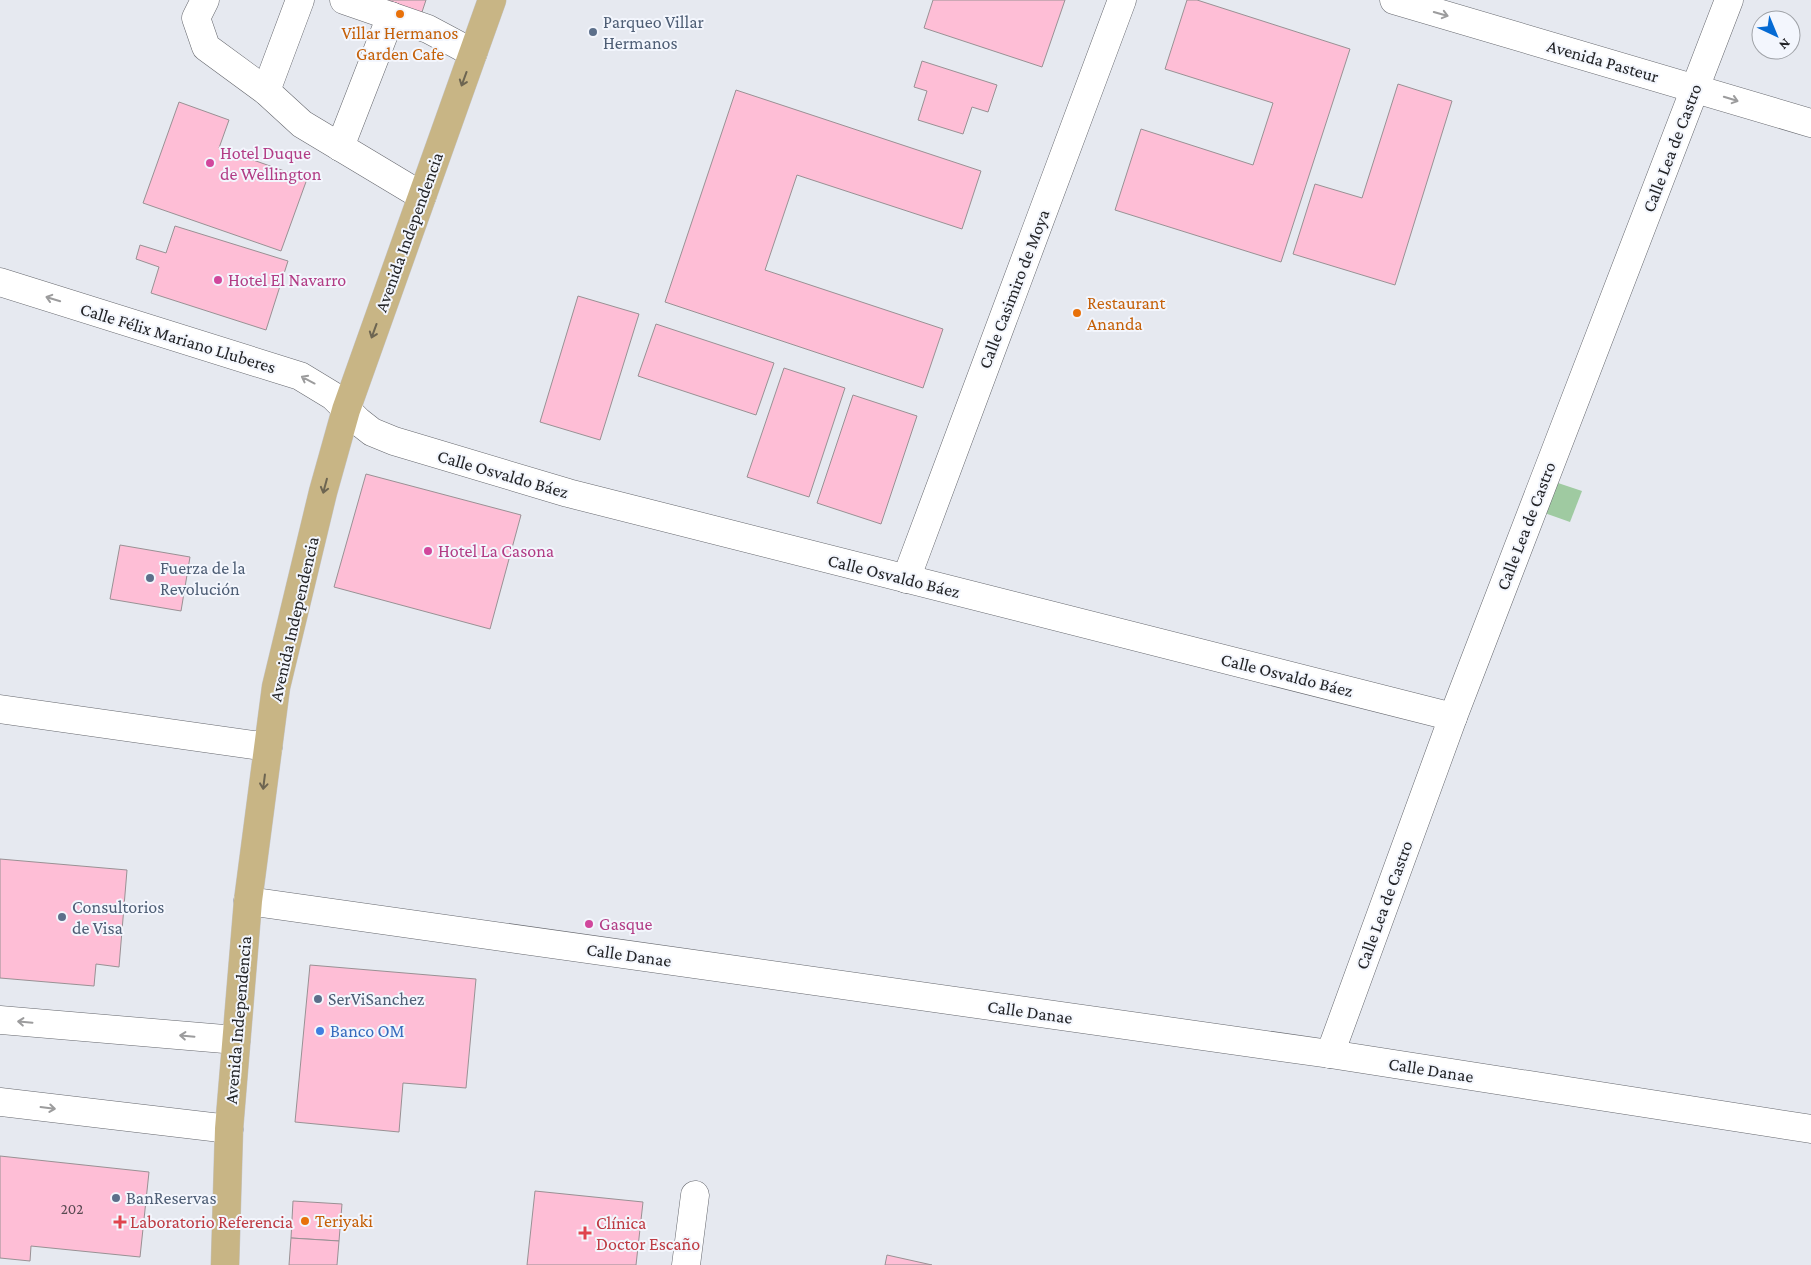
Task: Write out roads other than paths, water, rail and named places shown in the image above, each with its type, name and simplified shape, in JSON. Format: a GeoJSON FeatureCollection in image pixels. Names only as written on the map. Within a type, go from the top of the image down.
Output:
{"type":"FeatureCollection","features":[{"type":"Feature","properties":{"kind":"main road","name":"Avenida Independencia"},"geometry":{"type":"LineString","coordinates":[[225,1265],[229,1129],[248,901],[276,688],[323,492],[346,410],[492,0]]}},
{"type":"Feature","properties":{"kind":"street"},"geometry":{"type":"LineString","coordinates":[[205,0],[196,18],[206,47],[266,90],[302,124],[422,196]]}},
{"type":"Feature","properties":{"kind":"street"},"geometry":{"type":"LineString","coordinates":[[266,90],[300,0]]}},
{"type":"Feature","properties":{"kind":"street"},"geometry":{"type":"LineString","coordinates":[[344,0],[428,29],[473,53]]}},
{"type":"Feature","properties":{"kind":"street","name":"Calle Casimiro de Moya"},"geometry":{"type":"LineString","coordinates":[[906,579],[1122,0]]}},
{"type":"Feature","properties":{"kind":"street","name":"Avenida Pasteur"},"geometry":{"type":"LineString","coordinates":[[1394,0],[1811,123]]}},
{"type":"Feature","properties":{"kind":"street","name":"Calle Lea de Castro"},"geometry":{"type":"LineString","coordinates":[[1330,1054],[1453,717],[1729,0]]}},
{"type":"Feature","properties":{"kind":"street"},"geometry":{"type":"LineString","coordinates":[[340,147],[392,16]]}},
{"type":"Feature","properties":{"kind":"street","name":"Calle Félix Mariano Lluberes"},"geometry":{"type":"LineString","coordinates":[[0,282],[300,376],[333,396],[346,410]]}},
{"type":"Feature","properties":{"kind":"street","name":"Calle Osvaldo Báez"},"geometry":{"type":"LineString","coordinates":[[346,410],[372,432],[394,442],[568,493],[1453,717]]}},
{"type":"Feature","properties":{"kind":"street"},"geometry":{"type":"LineString","coordinates":[[0,709],[268,747]]}},
{"type":"Feature","properties":{"kind":"street","name":"Calle Danae"},"geometry":{"type":"LineString","coordinates":[[248,901],[1330,1054],[1811,1129]]}},
{"type":"Feature","properties":{"kind":"street"},"geometry":{"type":"LineString","coordinates":[[0,1020],[236,1040]]}},
{"type":"Feature","properties":{"kind":"street"},"geometry":{"type":"LineString","coordinates":[[0,1102],[229,1129]]}},
{"type":"Feature","properties":{"kind":"street"},"geometry":{"type":"LineString","coordinates":[[686,1265],[695,1195]]}},
{"type":"Feature","properties":{"kind":"place","name":"Villar Hermanos Garden Cafe"},"geometry":{"type":"Point","coordinates":[400,14]}},
{"type":"Feature","properties":{"kind":"place","name":"Parqueo Villar Hermanos"},"geometry":{"type":"Point","coordinates":[593,32]}},
{"type":"Feature","properties":{"kind":"place","name":"Hotel Duque de Wellington"},"geometry":{"type":"Point","coordinates":[210,163]}},
{"type":"Feature","properties":{"kind":"place","name":"Hotel El Navarro"},"geometry":{"type":"Point","coordinates":[218,280]}},
{"type":"Feature","properties":{"kind":"place","name":"Restaurant Ananda"},"geometry":{"type":"Point","coordinates":[1077,313]}},
{"type":"Feature","properties":{"kind":"place","name":"Hotel La Casona"},"geometry":{"type":"Point","coordinates":[428,551]}},
{"type":"Feature","properties":{"kind":"place","name":"Fuerza de la Revolución"},"geometry":{"type":"Point","coordinates":[150,578]}},
{"type":"Feature","properties":{"kind":"place","name":"Consultorios de Visa"},"geometry":{"type":"Point","coordinates":[62,917]}},
{"type":"Feature","properties":{"kind":"place","name":"Gasque"},"geometry":{"type":"Point","coordinates":[589,924]}},
{"type":"Feature","properties":{"kind":"place","name":"SerViSanchez"},"geometry":{"type":"Point","coordinates":[318,999]}},
{"type":"Feature","properties":{"kind":"place","name":"Banco OM"},"geometry":{"type":"Point","coordinates":[320,1031]}},
{"type":"Feature","properties":{"kind":"place","name":"BanReservas"},"geometry":{"type":"Point","coordinates":[116,1198]}},
{"type":"Feature","properties":{"kind":"place","name":"Teriyaki"},"geometry":{"type":"Point","coordinates":[305,1221]}},
{"type":"Feature","properties":{"kind":"place","name":"Laboratorio Referencia"},"geometry":{"type":"Point","coordinates":[120,1222]}},
{"type":"Feature","properties":{"kind":"place","name":"Clínica Doctor Escaño"},"geometry":{"type":"Point","coordinates":[585,1233]}}]}
